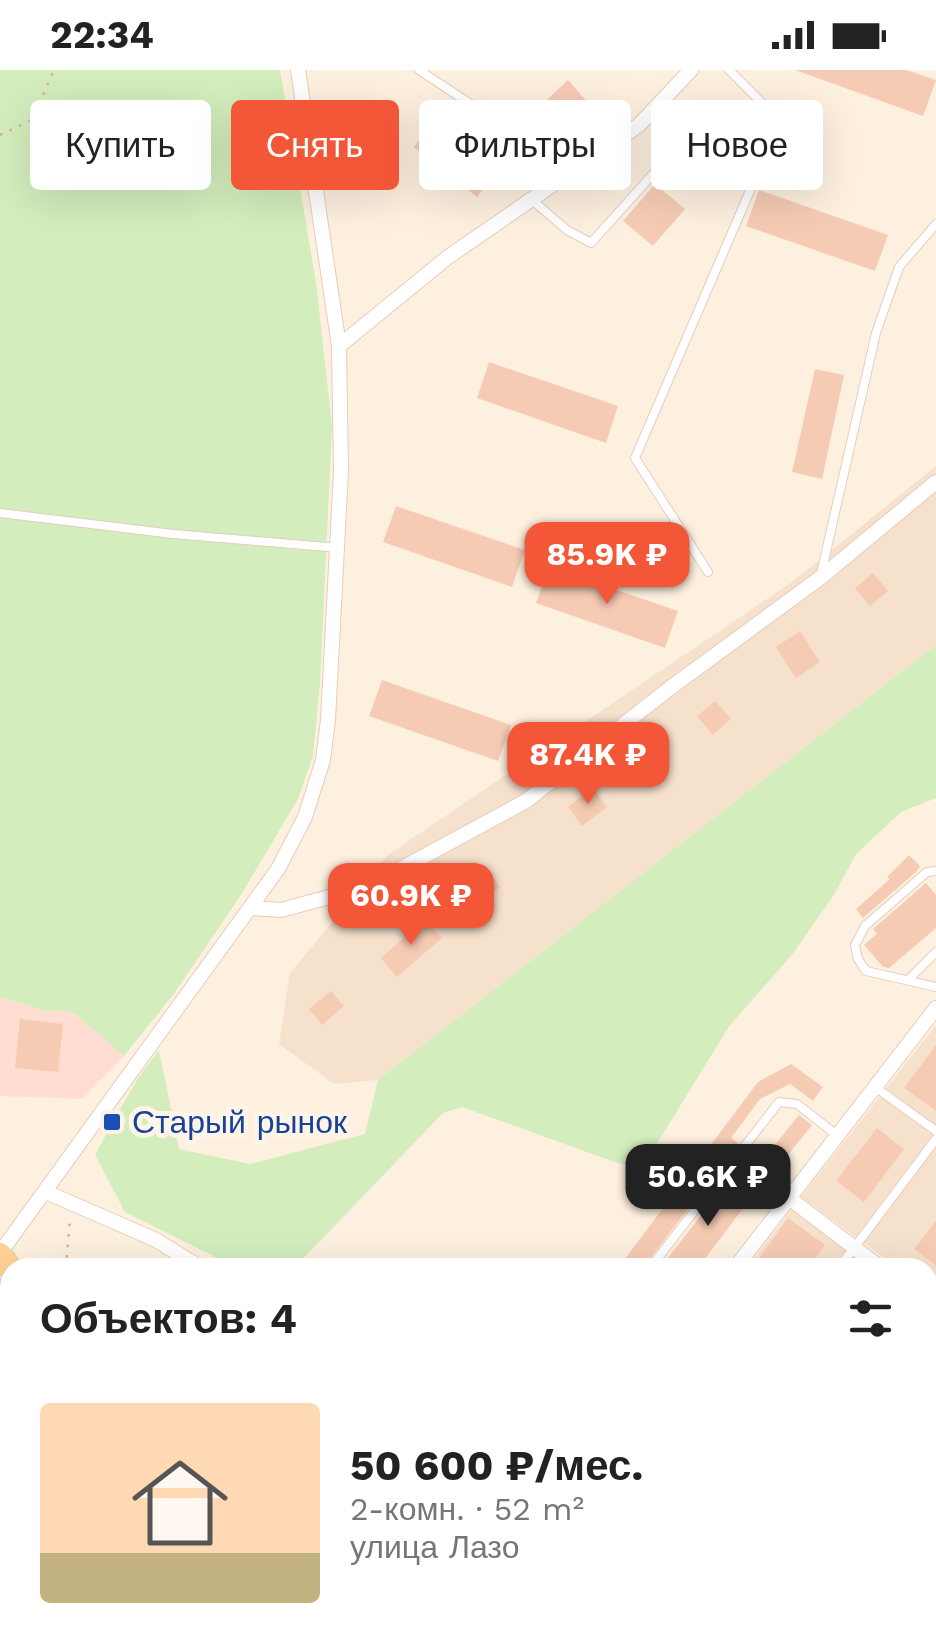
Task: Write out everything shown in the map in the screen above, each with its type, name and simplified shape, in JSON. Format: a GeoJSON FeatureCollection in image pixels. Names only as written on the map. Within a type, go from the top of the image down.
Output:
{"type":"FeatureCollection","features":[{"type":"Feature","properties":{"kind":"street"},"geometry":{"type":"LineString","coordinates":[[0,1253],[251,908],[294,841],[323,760],[339,548],[339,346],[298,70]]}},
{"type":"Feature","properties":{"kind":"street"},"geometry":{"type":"LineString","coordinates":[[339,346],[448,256],[639,125],[691,70]]}},
{"type":"Feature","properties":{"kind":"street"},"geometry":{"type":"LineString","coordinates":[[251,908],[281,910],[344,893],[395,872],[526,801],[670,688],[820,578],[936,482]]}},
{"type":"Feature","properties":{"kind":"street"},"geometry":{"type":"LineString","coordinates":[[742,1258],[936,1008]]}},
{"type":"Feature","properties":{"kind":"street"},"geometry":{"type":"LineString","coordinates":[[46,1192],[156,1240],[185,1258]]}},
{"type":"Feature","properties":{"kind":"street"},"geometry":{"type":"LineString","coordinates":[[784,1204],[869,1258]]}},
{"type":"Feature","properties":{"kind":"lane"},"geometry":{"type":"LineString","coordinates":[[418,70],[464,100]]}},
{"type":"Feature","properties":{"kind":"lane"},"geometry":{"type":"LineString","coordinates":[[708,572],[635,458],[752,186],[767,108],[729,70]]}},
{"type":"Feature","properties":{"kind":"lane"},"geometry":{"type":"LineString","coordinates":[[532,200],[566,230],[591,244],[651,176]]}},
{"type":"Feature","properties":{"kind":"lane"},"geometry":{"type":"LineString","coordinates":[[820,578],[876,333],[898,266],[936,224]]}},
{"type":"Feature","properties":{"kind":"lane"},"geometry":{"type":"LineString","coordinates":[[0,513],[173,534],[339,548]]}},
{"type":"Feature","properties":{"kind":"lane"},"geometry":{"type":"LineString","coordinates":[[936,871],[927,872],[865,926],[855,945],[866,971],[936,987]]}},
{"type":"Feature","properties":{"kind":"lane"},"geometry":{"type":"LineString","coordinates":[[908,980],[936,952]]}},
{"type":"Feature","properties":{"kind":"lane"},"geometry":{"type":"LineString","coordinates":[[876,1087],[936,1131]]}},
{"type":"Feature","properties":{"kind":"lane"},"geometry":{"type":"LineString","coordinates":[[658,1258],[779,1102],[797,1104],[838,1136]]}},
{"type":"Feature","properties":{"kind":"lane"},"geometry":{"type":"LineString","coordinates":[[846,1258],[936,1140]]}},
{"type":"Feature","properties":{"kind":"lane"},"geometry":{"type":"LineString","coordinates":[[725,1171],[784,1204]]}},
{"type":"Feature","properties":{"kind":"path"},"geometry":{"type":"LineString","coordinates":[[0,135],[32,120],[54,70]]}},
{"type":"Feature","properties":{"kind":"path"},"geometry":{"type":"LineString","coordinates":[[67,1258],[72,1202]]}},
{"type":"Feature","properties":{"kind":"shaded area"},"geometry":{"type":"Polygon","coordinates":[[[936,466],[936,645],[378,1080],[334,1084],[279,1044],[290,973],[389,854],[792,582],[936,466]]]}},
{"type":"Feature","properties":{"kind":"shaded area"},"geometry":{"type":"Polygon","coordinates":[[[0,997],[78,1016],[124,1056],[82,1099],[0,1096],[0,997]]]}},
{"type":"Feature","properties":{"kind":"shaded area"},"geometry":{"type":"Polygon","coordinates":[[[936,1025],[936,1258],[885,1258],[801,1197],[936,1025]]]}},
{"type":"Feature","properties":{"kind":"shaded area"},"geometry":{"type":"Polygon","coordinates":[[[792,1209],[857,1258],[755,1258],[792,1209]]]}},
{"type":"Feature","properties":{"kind":"green space"},"geometry":{"type":"Polygon","coordinates":[[[0,70],[280,70],[285,100],[231,100],[231,190],[300,190],[316,282],[332,427],[313,756],[298,799],[241,895],[173,995],[124,1056],[78,1016],[0,997],[0,70]]]}},
{"type":"Feature","properties":{"kind":"green space"},"geometry":{"type":"Polygon","coordinates":[[[936,645],[936,798],[901,812],[856,854],[834,895],[791,956],[730,1025],[648,1158],[635,1164],[620,1164],[462,1107],[443,1113],[304,1258],[217,1258],[125,1212],[95,1155],[107,1133],[121,1132],[126,1120],[119,1111],[159,1050],[179,1149],[250,1164],[365,1134],[378,1080],[936,645]]]}},
{"type":"Feature","properties":{"kind":"building"},"geometry":{"type":"Polygon","coordinates":[[[795,70],[906,70],[936,80],[923,116],[795,70]]]}},
{"type":"Feature","properties":{"kind":"building"},"geometry":{"type":"Polygon","coordinates":[[[568,80],[586,100],[547,100],[568,80]]]}},
{"type":"Feature","properties":{"kind":"building"},"geometry":{"type":"Polygon","coordinates":[[[651,189],[662,190],[685,209],[653,246],[623,221],[651,189]]]}},
{"type":"Feature","properties":{"kind":"building"},"geometry":{"type":"Polygon","coordinates":[[[759,190],[888,235],[875,271],[746,226],[759,190]]]}},
{"type":"Feature","properties":{"kind":"building"},"geometry":{"type":"Polygon","coordinates":[[[489,362],[618,406],[606,443],[477,398],[489,362]]]}},
{"type":"Feature","properties":{"kind":"building"},"geometry":{"type":"Polygon","coordinates":[[[815,369],[844,375],[822,479],[792,472],[815,369]]]}},
{"type":"Feature","properties":{"kind":"building"},"geometry":{"type":"Polygon","coordinates":[[[396,506],[525,550],[512,587],[383,542],[396,506]]]}},
{"type":"Feature","properties":{"kind":"building"},"geometry":{"type":"Polygon","coordinates":[[[549,567],[678,611],[665,648],[536,603],[549,567]]]}},
{"type":"Feature","properties":{"kind":"building"},"geometry":{"type":"Polygon","coordinates":[[[873,573],[888,591],[870,606],[855,588],[873,573]]]}},
{"type":"Feature","properties":{"kind":"building"},"geometry":{"type":"Polygon","coordinates":[[[800,631],[820,662],[796,678],[776,647],[800,631]]]}},
{"type":"Feature","properties":{"kind":"building"},"geometry":{"type":"Polygon","coordinates":[[[382,680],[511,725],[498,761],[369,716],[382,680]]]}},
{"type":"Feature","properties":{"kind":"building"},"geometry":{"type":"Polygon","coordinates":[[[715,701],[731,719],[713,735],[697,716],[715,701]]]}},
{"type":"Feature","properties":{"kind":"building"},"geometry":{"type":"Polygon","coordinates":[[[593,788],[607,807],[582,826],[568,807],[593,788]]]}},
{"type":"Feature","properties":{"kind":"building"},"geometry":{"type":"Polygon","coordinates":[[[909,855],[920,866],[916,872],[863,918],[856,909],[890,879],[887,877],[909,855]]]}},
{"type":"Feature","properties":{"kind":"building"},"geometry":{"type":"Polygon","coordinates":[[[486,868],[500,887],[481,901],[467,882],[486,868]]]}},
{"type":"Feature","properties":{"kind":"building"},"geometry":{"type":"Polygon","coordinates":[[[926,883],[936,895],[936,928],[889,968],[883,967],[864,945],[877,934],[873,929],[926,883]]]}},
{"type":"Feature","properties":{"kind":"building"},"geometry":{"type":"Polygon","coordinates":[[[425,919],[442,938],[397,977],[381,958],[425,919]]]}},
{"type":"Feature","properties":{"kind":"building"},"geometry":{"type":"Polygon","coordinates":[[[331,991],[344,1006],[322,1025],[309,1009],[331,991]]]}},
{"type":"Feature","properties":{"kind":"building"},"geometry":{"type":"Polygon","coordinates":[[[20,1019],[63,1024],[58,1072],[15,1068],[20,1019]]]}},
{"type":"Feature","properties":{"kind":"building"},"geometry":{"type":"Polygon","coordinates":[[[936,1045],[936,1111],[904,1088],[936,1045]]]}},
{"type":"Feature","properties":{"kind":"building"},"geometry":{"type":"Polygon","coordinates":[[[791,1064],[823,1087],[813,1101],[790,1084],[760,1099],[731,1138],[738,1143],[651,1258],[626,1258],[758,1082],[791,1064]]]}},
{"type":"Feature","properties":{"kind":"building"},"geometry":{"type":"Polygon","coordinates":[[[799,1115],[812,1125],[762,1187],[736,1170],[749,1152],[761,1162],[799,1115]]]}},
{"type":"Feature","properties":{"kind":"building"},"geometry":{"type":"Polygon","coordinates":[[[877,1128],[904,1149],[864,1202],[836,1181],[877,1128]]]}},
{"type":"Feature","properties":{"kind":"building"},"geometry":{"type":"Polygon","coordinates":[[[727,1182],[750,1199],[706,1258],[668,1258],[727,1182]]]}},
{"type":"Feature","properties":{"kind":"building"},"geometry":{"type":"Polygon","coordinates":[[[788,1218],[825,1245],[815,1258],[759,1258],[788,1218]]]}},
{"type":"Feature","properties":{"kind":"building"},"geometry":{"type":"Polygon","coordinates":[[[936,1221],[936,1258],[926,1258],[914,1249],[936,1221]]]}},
{"type":"Feature","properties":{"kind":"place","name":"Старый рынок"},"geometry":{"type":"Point","coordinates":[112,1122]}}]}
